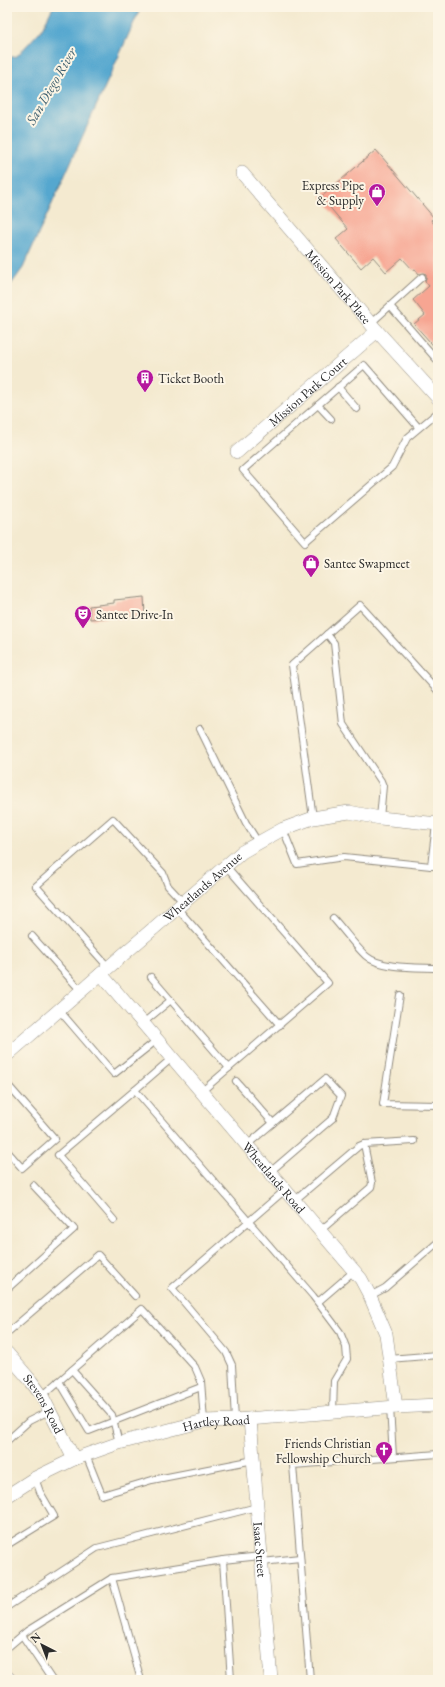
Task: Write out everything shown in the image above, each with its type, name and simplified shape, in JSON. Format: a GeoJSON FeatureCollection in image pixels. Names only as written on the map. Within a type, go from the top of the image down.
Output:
{"type":"FeatureCollection","features":[{"type":"Feature","properties":{"kind":"street","name":"Mission Park Place"},"geometry":{"type":"LineString","coordinates":[[242,173],[374,327],[436,393]]}},
{"type":"Feature","properties":{"kind":"street","name":"Mission Park Court"},"geometry":{"type":"LineString","coordinates":[[237,452],[374,327]]}},
{"type":"Feature","properties":{"kind":"street","name":"Wheatlands Avenue"},"geometry":{"type":"LineString","coordinates":[[8,1052],[105,971],[242,852],[258,842],[283,829],[313,818],[349,812],[380,818],[437,824]]}},
{"type":"Feature","properties":{"kind":"street","name":"Wheatlands Road"},"geometry":{"type":"LineString","coordinates":[[105,971],[157,1040],[354,1271],[370,1296],[386,1334],[393,1407]]}},
{"type":"Feature","properties":{"kind":"street","name":"Stevens Road"},"geometry":{"type":"LineString","coordinates":[[7,1353],[42,1396],[49,1411],[80,1457]]}},
{"type":"Feature","properties":{"kind":"street","name":"Hartley Road"},"geometry":{"type":"LineString","coordinates":[[7,1496],[35,1478],[80,1457],[119,1443],[204,1420],[235,1420],[393,1407],[438,1405]]}},
{"type":"Feature","properties":{"kind":"street","name":"Isaac Street"},"geometry":{"type":"LineString","coordinates":[[250,1419],[271,1680]]}},
{"type":"Feature","properties":{"kind":"street"},"geometry":{"type":"LineString","coordinates":[[7,1677],[10,1680]]}},
{"type":"Feature","properties":{"kind":"lane"},"geometry":{"type":"LineString","coordinates":[[374,327],[390,306],[422,278]]}},
{"type":"Feature","properties":{"kind":"lane"},"geometry":{"type":"LineString","coordinates":[[390,306],[438,361]]}},
{"type":"Feature","properties":{"kind":"lane"},"geometry":{"type":"LineString","coordinates":[[419,428],[364,365],[243,470],[305,542],[392,467],[407,438],[419,428],[438,412]]}},
{"type":"Feature","properties":{"kind":"lane"},"geometry":{"type":"LineString","coordinates":[[338,387],[356,409]]}},
{"type":"Feature","properties":{"kind":"lane"},"geometry":{"type":"LineString","coordinates":[[318,405],[331,420]]}},
{"type":"Feature","properties":{"kind":"lane"},"geometry":{"type":"LineString","coordinates":[[313,818],[292,665],[360,605],[438,691]]}},
{"type":"Feature","properties":{"kind":"lane"},"geometry":{"type":"LineString","coordinates":[[327,634],[334,643],[343,724],[378,776],[383,786],[380,818]]}},
{"type":"Feature","properties":{"kind":"lane"},"geometry":{"type":"LineString","coordinates":[[200,729],[246,823],[258,842]]}},
{"type":"Feature","properties":{"kind":"lane"},"geometry":{"type":"LineString","coordinates":[[105,971],[36,886],[113,819],[163,873],[168,886],[180,906],[280,1025]]}},
{"type":"Feature","properties":{"kind":"lane"},"geometry":{"type":"LineString","coordinates":[[431,866],[437,824]]}},
{"type":"Feature","properties":{"kind":"lane"},"geometry":{"type":"LineString","coordinates":[[283,829],[297,864],[344,857],[438,866]]}},
{"type":"Feature","properties":{"kind":"lane"},"geometry":{"type":"LineString","coordinates":[[202,1092],[328,983],[226,866]]}},
{"type":"Feature","properties":{"kind":"lane"},"geometry":{"type":"LineString","coordinates":[[333,918],[366,956],[392,965],[438,968]]}},
{"type":"Feature","properties":{"kind":"lane"},"geometry":{"type":"LineString","coordinates":[[32,936],[81,991]]}},
{"type":"Feature","properties":{"kind":"lane"},"geometry":{"type":"LineString","coordinates":[[151,977],[229,1068]]}},
{"type":"Feature","properties":{"kind":"lane"},"geometry":{"type":"LineString","coordinates":[[400,995],[383,1104],[438,1105]]}},
{"type":"Feature","properties":{"kind":"lane"},"geometry":{"type":"LineString","coordinates":[[143,1023],[171,1000]]}},
{"type":"Feature","properties":{"kind":"lane"},"geometry":{"type":"LineString","coordinates":[[59,1010],[114,1074],[157,1040]]}},
{"type":"Feature","properties":{"kind":"lane"},"geometry":{"type":"LineString","coordinates":[[114,1220],[58,1155],[172,1058]]}},
{"type":"Feature","properties":{"kind":"lane"},"geometry":{"type":"LineString","coordinates":[[246,1145],[325,1079],[341,1096],[333,1118],[270,1172]]}},
{"type":"Feature","properties":{"kind":"lane"},"geometry":{"type":"LineString","coordinates":[[236,1081],[273,1123]]}},
{"type":"Feature","properties":{"kind":"lane"},"geometry":{"type":"LineString","coordinates":[[7,1084],[55,1139],[22,1168],[7,1151]]}},
{"type":"Feature","properties":{"kind":"lane"},"geometry":{"type":"LineString","coordinates":[[135,1090],[318,1302],[340,1332],[346,1347],[347,1359],[334,1381],[333,1412]]}},
{"type":"Feature","properties":{"kind":"lane"},"geometry":{"type":"LineString","coordinates":[[294,1201],[359,1146],[364,1144],[414,1141]]}},
{"type":"Feature","properties":{"kind":"lane"},"geometry":{"type":"LineString","coordinates":[[320,1231],[371,1187],[372,1183],[364,1144]]}},
{"type":"Feature","properties":{"kind":"lane"},"geometry":{"type":"LineString","coordinates":[[7,1289],[74,1230],[33,1184]]}},
{"type":"Feature","properties":{"kind":"lane"},"geometry":{"type":"LineString","coordinates":[[235,1420],[231,1361],[226,1352],[172,1288],[285,1190]]}},
{"type":"Feature","properties":{"kind":"lane"},"geometry":{"type":"LineString","coordinates":[[370,1296],[386,1288],[438,1242]]}},
{"type":"Feature","properties":{"kind":"lane"},"geometry":{"type":"LineString","coordinates":[[7,1333],[98,1254],[135,1296]]}},
{"type":"Feature","properties":{"kind":"lane"},"geometry":{"type":"LineString","coordinates":[[318,1302],[354,1271]]}},
{"type":"Feature","properties":{"kind":"lane"},"geometry":{"type":"LineString","coordinates":[[42,1396],[142,1309],[195,1367],[201,1387],[204,1420]]}},
{"type":"Feature","properties":{"kind":"lane"},"geometry":{"type":"LineString","coordinates":[[389,1359],[438,1354]]}},
{"type":"Feature","properties":{"kind":"lane"},"geometry":{"type":"LineString","coordinates":[[72,1370],[112,1415],[119,1443]]}},
{"type":"Feature","properties":{"kind":"lane"},"geometry":{"type":"LineString","coordinates":[[59,1381],[89,1430],[201,1387]]}},
{"type":"Feature","properties":{"kind":"lane"},"geometry":{"type":"LineString","coordinates":[[393,1407],[393,1457]]}},
{"type":"Feature","properties":{"kind":"lane"},"geometry":{"type":"LineString","coordinates":[[8,1440],[29,1421],[49,1411]]}},
{"type":"Feature","properties":{"kind":"lane"},"geometry":{"type":"LineString","coordinates":[[310,1680],[293,1465],[438,1454]]}},
{"type":"Feature","properties":{"kind":"lane"},"geometry":{"type":"LineString","coordinates":[[80,1457],[102,1495],[152,1480],[254,1460]]}},
{"type":"Feature","properties":{"kind":"lane"},"geometry":{"type":"LineString","coordinates":[[7,1545],[54,1516],[40,1492],[35,1478]]}},
{"type":"Feature","properties":{"kind":"lane"},"geometry":{"type":"LineString","coordinates":[[7,1607],[97,1548],[257,1507]]}},
{"type":"Feature","properties":{"kind":"lane"},"geometry":{"type":"LineString","coordinates":[[7,1648],[22,1635],[112,1578],[223,1560],[300,1558]]}},
{"type":"Feature","properties":{"kind":"lane"},"geometry":{"type":"LineString","coordinates":[[223,1560],[231,1680]]}},
{"type":"Feature","properties":{"kind":"lane"},"geometry":{"type":"LineString","coordinates":[[112,1578],[141,1680]]}},
{"type":"Feature","properties":{"kind":"lane"},"geometry":{"type":"LineString","coordinates":[[22,1635],[52,1680]]}},
{"type":"Feature","properties":{"kind":"water","name":"San Diego River"},"geometry":{"type":"Polygon","coordinates":[[[53,7],[141,7],[23,268],[7,290],[7,58],[17,56],[42,29],[53,7]]]}},
{"type":"Feature","properties":{"kind":"building","name":"Express Pipe & Supply"},"geometry":{"type":"Polygon","coordinates":[[[376,150],[434,218],[431,220],[438,229],[438,351],[414,324],[425,315],[413,300],[429,286],[425,281],[426,274],[419,274],[415,269],[413,270],[402,258],[386,272],[373,257],[361,268],[336,239],[348,229],[321,197],[376,150]]]}},
{"type":"Feature","properties":{"kind":"building"},"geometry":{"type":"Polygon","coordinates":[[[144,597],[145,616],[116,619],[116,617],[90,619],[89,606],[114,603],[114,600],[144,597]]]}},
{"type":"Feature","properties":{"kind":"place","name":"Express Pipe & Supply"},"geometry":{"type":"Point","coordinates":[377,207]}},
{"type":"Feature","properties":{"kind":"place","name":"Ticket Booth"},"geometry":{"type":"Point","coordinates":[145,393]}},
{"type":"Feature","properties":{"kind":"place","name":"Santee Swapmeet"},"geometry":{"type":"Point","coordinates":[311,578]}},
{"type":"Feature","properties":{"kind":"place","name":"Santee Drive-In"},"geometry":{"type":"Point","coordinates":[83,629]}},
{"type":"Feature","properties":{"kind":"place","name":"Friends Christian Fellowship Church"},"geometry":{"type":"Point","coordinates":[384,1465]}}]}
